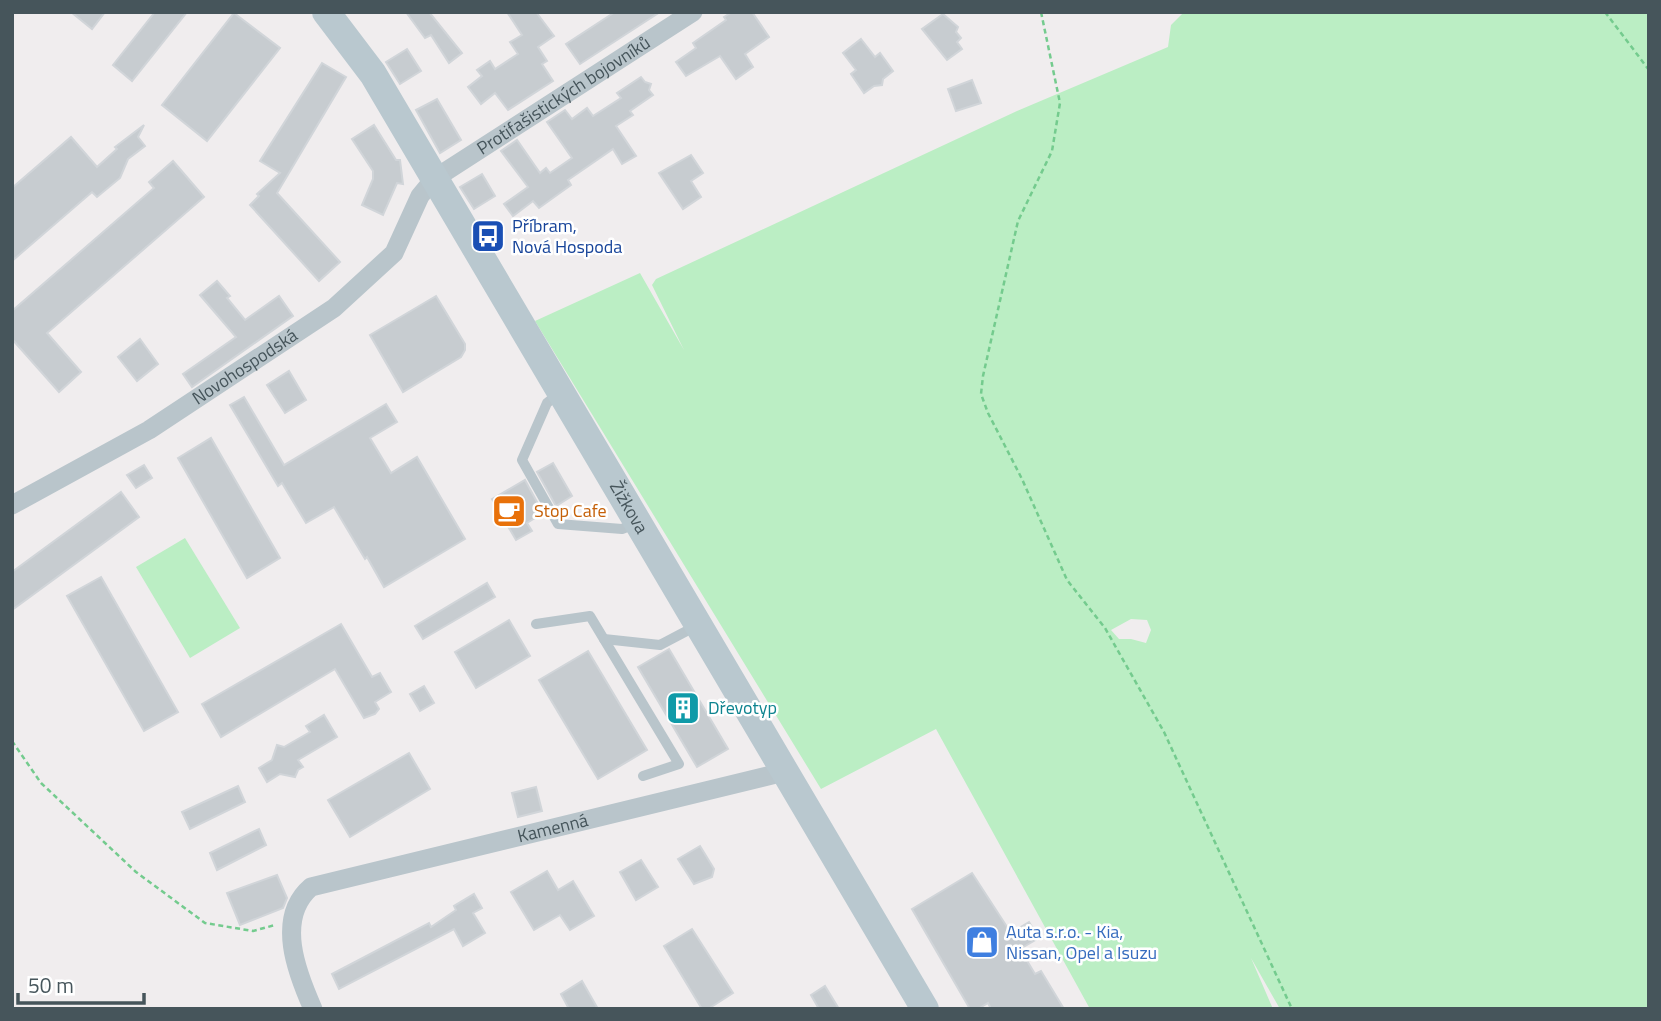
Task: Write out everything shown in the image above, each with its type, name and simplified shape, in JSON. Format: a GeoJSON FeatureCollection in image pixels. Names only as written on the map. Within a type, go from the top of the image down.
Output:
{"type":"FeatureCollection","features":[{"type":"Feature","properties":{"kind":"street","name":"Žižkova"},"geometry":{"type":"LineString","coordinates":[[326,12],[373,74],[925,1009]]}},
{"type":"Feature","properties":{"kind":"street","name":"Protifašistických bojovníků"},"geometry":{"type":"LineString","coordinates":[[435,179],[693,12]]}},
{"type":"Feature","properties":{"kind":"street","name":"Novohospodská"},"geometry":{"type":"LineString","coordinates":[[12,505],[149,430],[334,307],[394,253],[420,196],[435,179]]}},
{"type":"Feature","properties":{"kind":"street","name":"Kamenná"},"geometry":{"type":"LineString","coordinates":[[292,920],[302,895],[321,883],[785,772]]}},
{"type":"Feature","properties":{"kind":"street"},"geometry":{"type":"LineString","coordinates":[[292,920],[293,948],[301,982],[313,1009]]}},
{"type":"Feature","properties":{"kind":"lane"},"geometry":{"type":"LineString","coordinates":[[561,392],[547,403],[522,460],[558,524],[622,529],[638,523]]}},
{"type":"Feature","properties":{"kind":"lane"},"geometry":{"type":"LineString","coordinates":[[536,624],[590,616],[679,764],[643,776]]}},
{"type":"Feature","properties":{"kind":"lane"},"geometry":{"type":"LineString","coordinates":[[604,639],[660,645],[698,625]]}},
{"type":"Feature","properties":{"kind":"path"},"geometry":{"type":"LineString","coordinates":[[1041,12],[1060,103],[1052,151],[1018,221],[981,394],[1067,580],[1105,628],[1164,732],[1292,1009]]}},
{"type":"Feature","properties":{"kind":"path"},"geometry":{"type":"LineString","coordinates":[[1605,12],[1649,70]]}},
{"type":"Feature","properties":{"kind":"path"},"geometry":{"type":"LineString","coordinates":[[12,741],[41,783],[136,872],[205,923],[253,931],[292,920]]}},
{"type":"Feature","properties":{"kind":"green space"},"geometry":{"type":"Polygon","coordinates":[[[1184,12],[1649,12],[1649,1009],[1280,1009],[1251,958],[1273,1009],[1090,1009],[936,729],[821,789],[535,321],[640,273],[684,350],[652,285],[656,279],[1017,111],[1168,47],[1171,25],[1184,12]],[[1131,619],[1111,630],[1119,639],[1146,643],[1151,630],[1147,620],[1131,619]]]}},
{"type":"Feature","properties":{"kind":"green space"},"geometry":{"type":"Polygon","coordinates":[[[185,538],[240,628],[190,658],[136,567],[185,538]]]}},
{"type":"Feature","properties":{"kind":"building"},"geometry":{"type":"Polygon","coordinates":[[[71,12],[105,12],[92,29],[71,12]]]}},
{"type":"Feature","properties":{"kind":"building"},"geometry":{"type":"Polygon","coordinates":[[[155,12],[187,12],[132,81],[113,65],[155,12]]]}},
{"type":"Feature","properties":{"kind":"building"},"geometry":{"type":"Polygon","coordinates":[[[406,12],[429,12],[462,53],[449,63],[431,35],[425,38],[406,12]]]}},
{"type":"Feature","properties":{"kind":"building"},"geometry":{"type":"Polygon","coordinates":[[[507,12],[536,12],[554,36],[538,47],[547,61],[542,64],[553,81],[508,110],[495,93],[481,104],[468,87],[482,76],[477,70],[490,61],[495,69],[518,54],[510,42],[522,35],[507,12]]]}},
{"type":"Feature","properties":{"kind":"building"},"geometry":{"type":"Polygon","coordinates":[[[615,12],[660,12],[580,64],[566,44],[615,12]]]}},
{"type":"Feature","properties":{"kind":"building"},"geometry":{"type":"Polygon","coordinates":[[[732,12],[752,12],[769,37],[745,54],[753,67],[736,79],[720,56],[686,76],[676,62],[696,48],[693,43],[726,20],[724,17],[732,12]]]}},
{"type":"Feature","properties":{"kind":"building"},"geometry":{"type":"Polygon","coordinates":[[[234,13],[280,48],[207,141],[162,105],[234,13]]]}},
{"type":"Feature","properties":{"kind":"building"},"geometry":{"type":"Polygon","coordinates":[[[943,14],[958,27],[956,32],[961,38],[957,42],[962,49],[947,60],[922,29],[943,14]]]}},
{"type":"Feature","properties":{"kind":"building"},"geometry":{"type":"Polygon","coordinates":[[[861,39],[875,57],[880,53],[893,71],[883,79],[882,85],[874,86],[864,93],[851,74],[856,70],[843,53],[861,39]]]}},
{"type":"Feature","properties":{"kind":"building"},"geometry":{"type":"Polygon","coordinates":[[[407,49],[421,71],[400,84],[386,62],[407,49]]]}},
{"type":"Feature","properties":{"kind":"building"},"geometry":{"type":"Polygon","coordinates":[[[322,63],[346,77],[277,193],[340,262],[319,281],[250,205],[259,196],[257,194],[280,173],[260,161],[322,63]]]}},
{"type":"Feature","properties":{"kind":"building"},"geometry":{"type":"Polygon","coordinates":[[[641,77],[651,84],[649,90],[653,95],[630,111],[633,115],[616,126],[636,156],[622,164],[613,149],[568,180],[571,185],[539,208],[533,201],[513,216],[504,204],[528,187],[501,151],[517,140],[540,173],[546,168],[550,173],[572,158],[547,122],[565,110],[572,119],[587,108],[593,116],[621,98],[617,93],[641,77]]]}},
{"type":"Feature","properties":{"kind":"building"},"geometry":{"type":"Polygon","coordinates":[[[972,80],[981,103],[956,111],[948,89],[972,80]]]}},
{"type":"Feature","properties":{"kind":"building"},"geometry":{"type":"Polygon","coordinates":[[[437,99],[461,140],[440,153],[416,110],[437,99]]]}},
{"type":"Feature","properties":{"kind":"building"},"geometry":{"type":"Polygon","coordinates":[[[144,125],[138,137],[145,146],[128,159],[120,178],[97,197],[92,192],[12,261],[12,188],[71,137],[97,167],[117,149],[115,147],[144,125]]]}},
{"type":"Feature","properties":{"kind":"building"},"geometry":{"type":"Polygon","coordinates":[[[374,125],[396,160],[400,160],[403,184],[397,183],[383,215],[362,205],[373,179],[373,171],[352,139],[374,125]]]}},
{"type":"Feature","properties":{"kind":"building"},"geometry":{"type":"Polygon","coordinates":[[[691,155],[703,173],[691,181],[701,197],[683,209],[659,173],[691,155]]]}},
{"type":"Feature","properties":{"kind":"building"},"geometry":{"type":"Polygon","coordinates":[[[173,161],[204,197],[47,333],[81,372],[59,392],[12,339],[12,311],[154,188],[149,182],[173,161]]]}},
{"type":"Feature","properties":{"kind":"building"},"geometry":{"type":"Polygon","coordinates":[[[482,174],[495,196],[474,209],[460,187],[482,174]]]}},
{"type":"Feature","properties":{"kind":"building"},"geometry":{"type":"Polygon","coordinates":[[[217,281],[245,320],[279,296],[293,316],[192,387],[183,374],[236,337],[200,295],[217,281]]]}},
{"type":"Feature","properties":{"kind":"building"},"geometry":{"type":"Polygon","coordinates":[[[436,296],[465,344],[465,350],[461,357],[403,392],[370,335],[436,296]]]}},
{"type":"Feature","properties":{"kind":"building"},"geometry":{"type":"Polygon","coordinates":[[[140,339],[158,364],[137,381],[118,357],[140,339]]]}},
{"type":"Feature","properties":{"kind":"building"},"geometry":{"type":"Polygon","coordinates":[[[289,371],[306,400],[285,413],[267,385],[289,371]]]}},
{"type":"Feature","properties":{"kind":"building"},"geometry":{"type":"Polygon","coordinates":[[[244,397],[284,465],[386,404],[397,422],[370,438],[391,473],[417,457],[465,539],[384,587],[334,507],[306,523],[282,483],[278,486],[230,405],[244,397]]]}},
{"type":"Feature","properties":{"kind":"building"},"geometry":{"type":"Polygon","coordinates":[[[211,438],[280,558],[247,578],[178,458],[211,438]]]}},
{"type":"Feature","properties":{"kind":"building"},"geometry":{"type":"Polygon","coordinates":[[[553,463],[572,496],[556,506],[537,472],[553,463]]]}},
{"type":"Feature","properties":{"kind":"building"},"geometry":{"type":"Polygon","coordinates":[[[144,465],[152,478],[136,488],[127,475],[144,465]]]}},
{"type":"Feature","properties":{"kind":"building"},"geometry":{"type":"Polygon","coordinates":[[[525,480],[543,513],[527,523],[532,531],[516,540],[492,499],[525,480]]]}},
{"type":"Feature","properties":{"kind":"building"},"geometry":{"type":"Polygon","coordinates":[[[121,492],[139,517],[12,610],[12,572],[121,492]]]}},
{"type":"Feature","properties":{"kind":"building"},"geometry":{"type":"Polygon","coordinates":[[[101,577],[178,712],[144,731],[67,596],[101,577]]]}},
{"type":"Feature","properties":{"kind":"building"},"geometry":{"type":"Polygon","coordinates":[[[487,583],[495,597],[423,639],[415,626],[487,583]]]}},
{"type":"Feature","properties":{"kind":"building"},"geometry":{"type":"Polygon","coordinates":[[[509,620],[530,656],[476,688],[455,652],[509,620]]]}},
{"type":"Feature","properties":{"kind":"building"},"geometry":{"type":"Polygon","coordinates":[[[341,624],[372,677],[380,673],[391,692],[375,702],[379,709],[375,714],[364,718],[335,669],[221,737],[202,704],[341,624]]]}},
{"type":"Feature","properties":{"kind":"building","name":"Dřevotyp"},"geometry":{"type":"Polygon","coordinates":[[[669,649],[728,749],[697,767],[638,667],[669,649]]]}},
{"type":"Feature","properties":{"kind":"building"},"geometry":{"type":"Polygon","coordinates":[[[588,651],[647,750],[598,779],[539,680],[588,651]]]}},
{"type":"Feature","properties":{"kind":"building"},"geometry":{"type":"Polygon","coordinates":[[[424,686],[434,703],[420,711],[410,694],[424,686]]]}},
{"type":"Feature","properties":{"kind":"building"},"geometry":{"type":"Polygon","coordinates":[[[324,715],[337,737],[298,760],[303,767],[295,777],[280,774],[267,782],[259,768],[272,760],[277,745],[284,747],[310,732],[306,726],[324,715]]]}},
{"type":"Feature","properties":{"kind":"building"},"geometry":{"type":"Polygon","coordinates":[[[409,753],[430,789],[350,837],[328,800],[409,753]]]}},
{"type":"Feature","properties":{"kind":"building"},"geometry":{"type":"Polygon","coordinates":[[[238,786],[245,802],[190,829],[182,812],[238,786]]]}},
{"type":"Feature","properties":{"kind":"building"},"geometry":{"type":"Polygon","coordinates":[[[536,787],[542,811],[518,817],[512,793],[536,787]]]}},
{"type":"Feature","properties":{"kind":"building"},"geometry":{"type":"Polygon","coordinates":[[[259,829],[266,845],[217,870],[210,853],[259,829]]]}},
{"type":"Feature","properties":{"kind":"building"},"geometry":{"type":"Polygon","coordinates":[[[700,846],[714,869],[712,877],[694,884],[678,859],[700,846]]]}},
{"type":"Feature","properties":{"kind":"building"},"geometry":{"type":"Polygon","coordinates":[[[641,860],[658,887],[636,900],[620,872],[641,860]]]}},
{"type":"Feature","properties":{"kind":"building"},"geometry":{"type":"Polygon","coordinates":[[[547,871],[558,890],[573,881],[594,916],[570,930],[560,915],[534,930],[511,892],[547,871]]]}},
{"type":"Feature","properties":{"kind":"building","name":"Auta s.r.o. - Kia, Nissan, Opel a Isuzu"},"geometry":{"type":"Polygon","coordinates":[[[972,873],[1011,933],[1029,922],[1039,938],[1020,949],[1035,974],[1041,971],[1064,1009],[991,1009],[988,1003],[978,1009],[970,1009],[912,909],[972,873]]]}},
{"type":"Feature","properties":{"kind":"building"},"geometry":{"type":"Polygon","coordinates":[[[277,875],[287,898],[283,908],[240,925],[227,893],[277,875]]]}},
{"type":"Feature","properties":{"kind":"building"},"geometry":{"type":"Polygon","coordinates":[[[474,894],[482,908],[473,913],[485,933],[463,946],[454,929],[339,989],[332,974],[429,923],[431,927],[456,910],[454,906],[474,894]]]}},
{"type":"Feature","properties":{"kind":"building"},"geometry":{"type":"Polygon","coordinates":[[[692,929],[733,993],[708,1009],[702,1009],[664,946],[692,929]]]}},
{"type":"Feature","properties":{"kind":"building"},"geometry":{"type":"Polygon","coordinates":[[[582,981],[598,1009],[569,1009],[561,994],[582,981]]]}},
{"type":"Feature","properties":{"kind":"building"},"geometry":{"type":"Polygon","coordinates":[[[825,986],[839,1009],[819,1009],[811,995],[825,986]]]}},
{"type":"Feature","properties":{"kind":"place","name":"Příbram, Nová Hospoda"},"geometry":{"type":"Point","coordinates":[488,236]}},
{"type":"Feature","properties":{"kind":"place","name":"Stop Cafe"},"geometry":{"type":"Point","coordinates":[509,511]}},
{"type":"Feature","properties":{"kind":"place","name":"Dřevotyp"},"geometry":{"type":"Point","coordinates":[683,708]}},
{"type":"Feature","properties":{"kind":"place","name":"Auta s.r.o. - Kia, Nissan, Opel a Isuzu"},"geometry":{"type":"Point","coordinates":[982,942]}}]}
